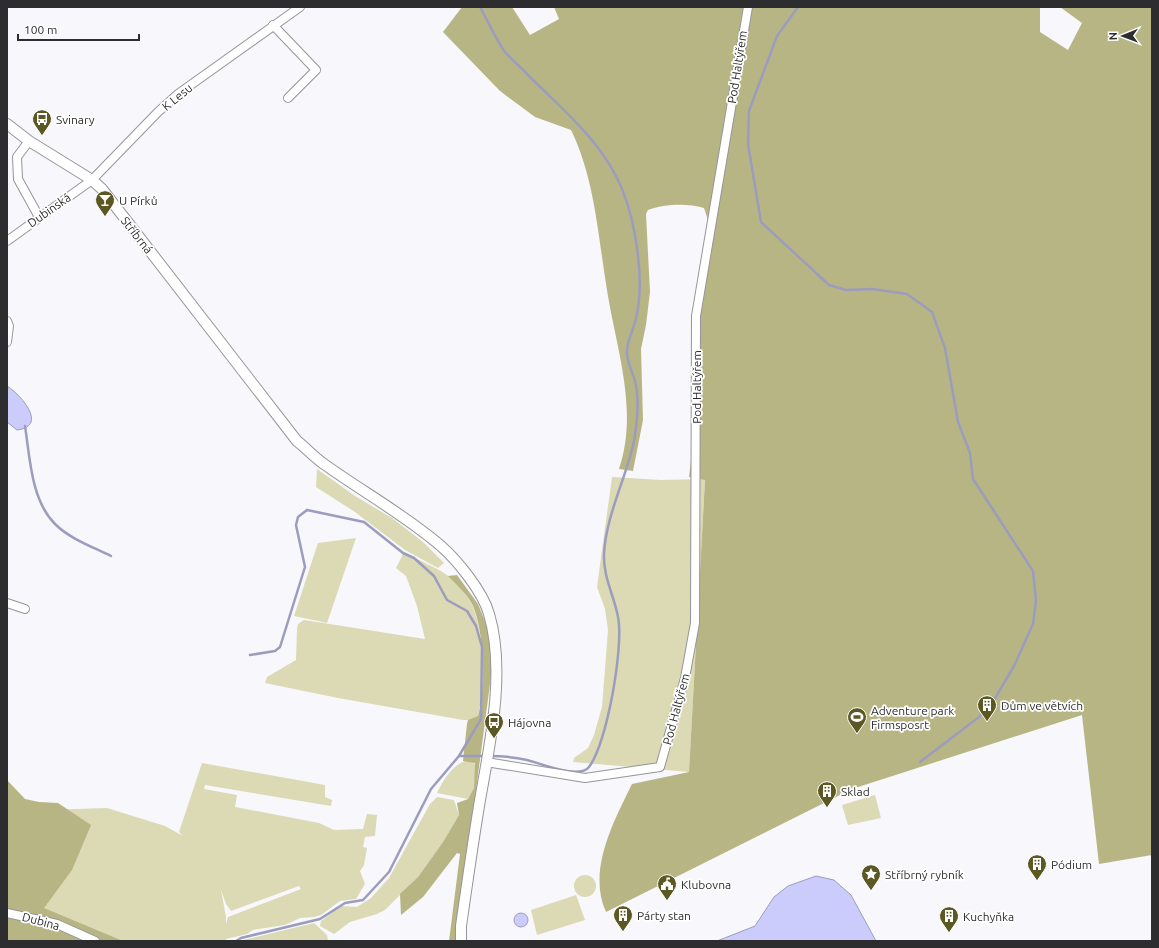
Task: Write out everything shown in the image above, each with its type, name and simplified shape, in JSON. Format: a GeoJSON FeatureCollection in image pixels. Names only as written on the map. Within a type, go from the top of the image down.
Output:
{"type":"FeatureCollection","features":[{"type":"Feature","properties":{"kind":"street","name":"K Lesu"},"geometry":{"type":"LineString","coordinates":[[92,180],[158,112],[178,94],[300,7]]}},
{"type":"Feature","properties":{"kind":"street","name":"Pod Haltýřem"},"geometry":{"type":"LineString","coordinates":[[486,762],[585,778],[660,767],[685,678],[695,624],[696,316],[748,7]]}},
{"type":"Feature","properties":{"kind":"street"},"geometry":{"type":"LineString","coordinates":[[273,26],[316,70],[288,98]]}},
{"type":"Feature","properties":{"kind":"street","name":"Stříbrná"},"geometry":{"type":"LineString","coordinates":[[7,124],[28,141],[92,180],[102,189],[297,440],[323,464],[385,505],[440,545],[455,560],[473,583],[489,613],[497,650],[497,676],[486,762],[462,918],[461,941]]}},
{"type":"Feature","properties":{"kind":"street"},"geometry":{"type":"LineString","coordinates":[[28,141],[17,156],[18,179],[38,217]]}},
{"type":"Feature","properties":{"kind":"street","name":"Dubinská"},"geometry":{"type":"LineString","coordinates":[[7,241],[38,217],[92,180]]}},
{"type":"Feature","properties":{"kind":"street"},"geometry":{"type":"LineString","coordinates":[[7,321],[9,326],[7,342]]}},
{"type":"Feature","properties":{"kind":"street"},"geometry":{"type":"LineString","coordinates":[[7,602],[25,609]]}},
{"type":"Feature","properties":{"kind":"street","name":"Dubina"},"geometry":{"type":"LineString","coordinates":[[7,913],[57,924],[95,941]]}},
{"type":"Feature","properties":{"kind":"green space"},"geometry":{"type":"Polygon","coordinates":[[[317,469],[355,496],[392,518],[423,542],[444,563],[438,568],[405,550],[355,512],[316,487],[317,469]]]}},
{"type":"Feature","properties":{"kind":"green space"},"geometry":{"type":"Polygon","coordinates":[[[612,477],[661,480],[705,479],[689,772],[573,762],[574,758],[588,748],[594,735],[602,707],[608,630],[605,609],[597,587],[612,477]]]}},
{"type":"Feature","properties":{"kind":"green space"},"geometry":{"type":"Polygon","coordinates":[[[356,538],[327,623],[294,616],[318,543],[356,538]]]}},
{"type":"Feature","properties":{"kind":"green space"},"geometry":{"type":"Polygon","coordinates":[[[404,552],[437,569],[450,578],[460,588],[471,603],[479,627],[481,642],[482,691],[478,716],[472,720],[463,720],[338,698],[265,683],[267,677],[296,660],[298,624],[304,620],[425,639],[417,606],[406,576],[396,568],[404,552]]]}},
{"type":"Feature","properties":{"kind":"green space"},"geometry":{"type":"Polygon","coordinates":[[[473,761],[476,767],[474,788],[468,799],[437,793],[445,778],[453,769],[462,762],[473,761]]]}},
{"type":"Feature","properties":{"kind":"green space"},"geometry":{"type":"Polygon","coordinates":[[[202,763],[325,785],[325,797],[332,800],[331,806],[205,785],[204,789],[237,795],[235,807],[319,823],[334,830],[363,829],[367,814],[377,815],[375,836],[365,837],[363,847],[367,848],[364,865],[360,871],[365,884],[356,899],[340,901],[321,915],[300,918],[285,925],[253,930],[247,934],[226,939],[226,941],[7,941],[7,804],[46,810],[107,808],[165,826],[183,836],[179,832],[202,763]],[[299,886],[231,911],[226,904],[221,890],[226,924],[228,917],[301,889],[299,886]]]}},
{"type":"Feature","properties":{"kind":"green space"},"geometry":{"type":"Polygon","coordinates":[[[875,795],[881,818],[848,825],[842,805],[875,795]]]}},
{"type":"Feature","properties":{"kind":"green space"},"geometry":{"type":"Polygon","coordinates":[[[437,797],[454,800],[459,815],[443,842],[418,877],[385,910],[377,914],[350,922],[334,934],[320,926],[321,921],[341,906],[357,907],[371,898],[389,878],[430,804],[437,797]]]}},
{"type":"Feature","properties":{"kind":"green space"},"geometry":{"type":"Polygon","coordinates":[[[585,875],[593,878],[596,886],[593,894],[585,897],[577,894],[574,886],[577,878],[585,875]]]}},
{"type":"Feature","properties":{"kind":"green space"},"geometry":{"type":"Polygon","coordinates":[[[576,895],[585,920],[537,935],[531,910],[576,895]]]}},
{"type":"Feature","properties":{"kind":"green space"},"geometry":{"type":"Polygon","coordinates":[[[314,923],[327,935],[328,941],[239,941],[314,923]]]}},
{"type":"Feature","properties":{"kind":"shaded area"},"geometry":{"type":"Polygon","coordinates":[[[462,7],[512,7],[530,35],[559,19],[554,7],[1040,7],[1040,32],[1068,50],[1082,23],[1060,7],[1152,7],[1152,855],[1099,864],[1082,715],[852,789],[606,912],[601,896],[601,863],[611,830],[632,784],[689,772],[705,480],[689,477],[693,445],[693,381],[708,220],[704,208],[690,205],[661,206],[648,210],[646,214],[650,292],[641,349],[643,420],[633,471],[619,469],[625,447],[627,424],[624,379],[607,290],[595,208],[591,188],[579,149],[571,130],[535,117],[500,91],[443,32],[462,7]]]}},
{"type":"Feature","properties":{"kind":"shaded area"},"geometry":{"type":"Polygon","coordinates":[[[457,575],[478,604],[489,631],[492,669],[456,941],[449,941],[460,854],[457,853],[423,897],[401,915],[400,894],[418,877],[443,842],[459,815],[457,803],[468,799],[474,788],[475,763],[463,761],[468,720],[478,716],[481,705],[483,675],[481,643],[476,614],[472,604],[464,592],[448,576],[457,575]]]}},
{"type":"Feature","properties":{"kind":"shaded area"},"geometry":{"type":"Polygon","coordinates":[[[7,780],[25,799],[39,802],[58,803],[91,825],[72,870],[44,908],[123,941],[7,941],[7,780]]]}},
{"type":"Feature","properties":{"kind":"water"},"geometry":{"type":"Polygon","coordinates":[[[7,386],[19,396],[29,410],[31,423],[26,427],[17,430],[7,422],[7,386]]]}},
{"type":"Feature","properties":{"kind":"water"},"geometry":{"type":"Polygon","coordinates":[[[816,876],[834,880],[851,895],[876,941],[717,941],[755,926],[774,897],[788,886],[816,876]]]}},
{"type":"Feature","properties":{"kind":"water"},"geometry":{"type":"Polygon","coordinates":[[[518,913],[524,913],[528,917],[528,923],[524,927],[518,927],[514,923],[514,917],[518,913]]]}},
{"type":"Feature","properties":{"kind":"waterway"},"geometry":{"type":"LineString","coordinates":[[480,7],[505,52],[581,128],[604,156],[614,172],[627,203],[635,235],[638,253],[640,287],[639,304],[627,349],[637,392],[636,427],[634,441],[608,525],[604,554],[605,570],[618,617],[619,649],[608,717],[602,738],[596,755],[589,767],[584,771],[577,772],[559,770],[518,758],[490,756]]}},
{"type":"Feature","properties":{"kind":"waterway"},"geometry":{"type":"LineString","coordinates":[[798,7],[777,36],[749,111],[748,144],[761,222],[829,285],[846,290],[872,289],[907,294],[932,312],[945,348],[958,422],[970,453],[973,479],[1033,571],[1036,600],[1033,624],[1014,666],[994,700],[979,717],[920,762]]}},
{"type":"Feature","properties":{"kind":"waterway"},"geometry":{"type":"LineString","coordinates":[[25,426],[30,465],[36,491],[47,514],[55,524],[68,534],[111,556]]}},
{"type":"Feature","properties":{"kind":"waterway"},"geometry":{"type":"LineString","coordinates":[[236,941],[241,938],[320,919],[345,903],[363,900],[389,872],[431,789],[459,756],[481,719],[482,647],[476,626],[467,611],[447,600],[434,576],[414,558],[403,553],[364,522],[307,510],[298,517],[296,525],[305,567],[280,647],[275,651],[250,655]]}},
{"type":"Feature","properties":{"kind":"waterway"},"geometry":{"type":"LineString","coordinates":[[459,756],[485,756]]}},
{"type":"Feature","properties":{"kind":"place","name":"Svinary"},"geometry":{"type":"Point","coordinates":[42,136]}},
{"type":"Feature","properties":{"kind":"place","name":"U Pírků"},"geometry":{"type":"Point","coordinates":[105,217]}},
{"type":"Feature","properties":{"kind":"place","name":"Dům ve větvích"},"geometry":{"type":"Point","coordinates":[987,722]}},
{"type":"Feature","properties":{"kind":"place","name":"Adventure park Firmsposrt"},"geometry":{"type":"Point","coordinates":[857,734]}},
{"type":"Feature","properties":{"kind":"place","name":"Hájovna"},"geometry":{"type":"Point","coordinates":[494,739]}},
{"type":"Feature","properties":{"kind":"place","name":"Sklad"},"geometry":{"type":"Point","coordinates":[827,808]}},
{"type":"Feature","properties":{"kind":"place","name":"Pódium"},"geometry":{"type":"Point","coordinates":[1037,881]}},
{"type":"Feature","properties":{"kind":"place","name":"Stříbrný rybník"},"geometry":{"type":"Point","coordinates":[871,891]}},
{"type":"Feature","properties":{"kind":"place","name":"Klubovna"},"geometry":{"type":"Point","coordinates":[667,901]}},
{"type":"Feature","properties":{"kind":"place","name":"Párty stan"},"geometry":{"type":"Point","coordinates":[623,932]}},
{"type":"Feature","properties":{"kind":"place","name":"Kuchyňka"},"geometry":{"type":"Point","coordinates":[949,933]}}]}
